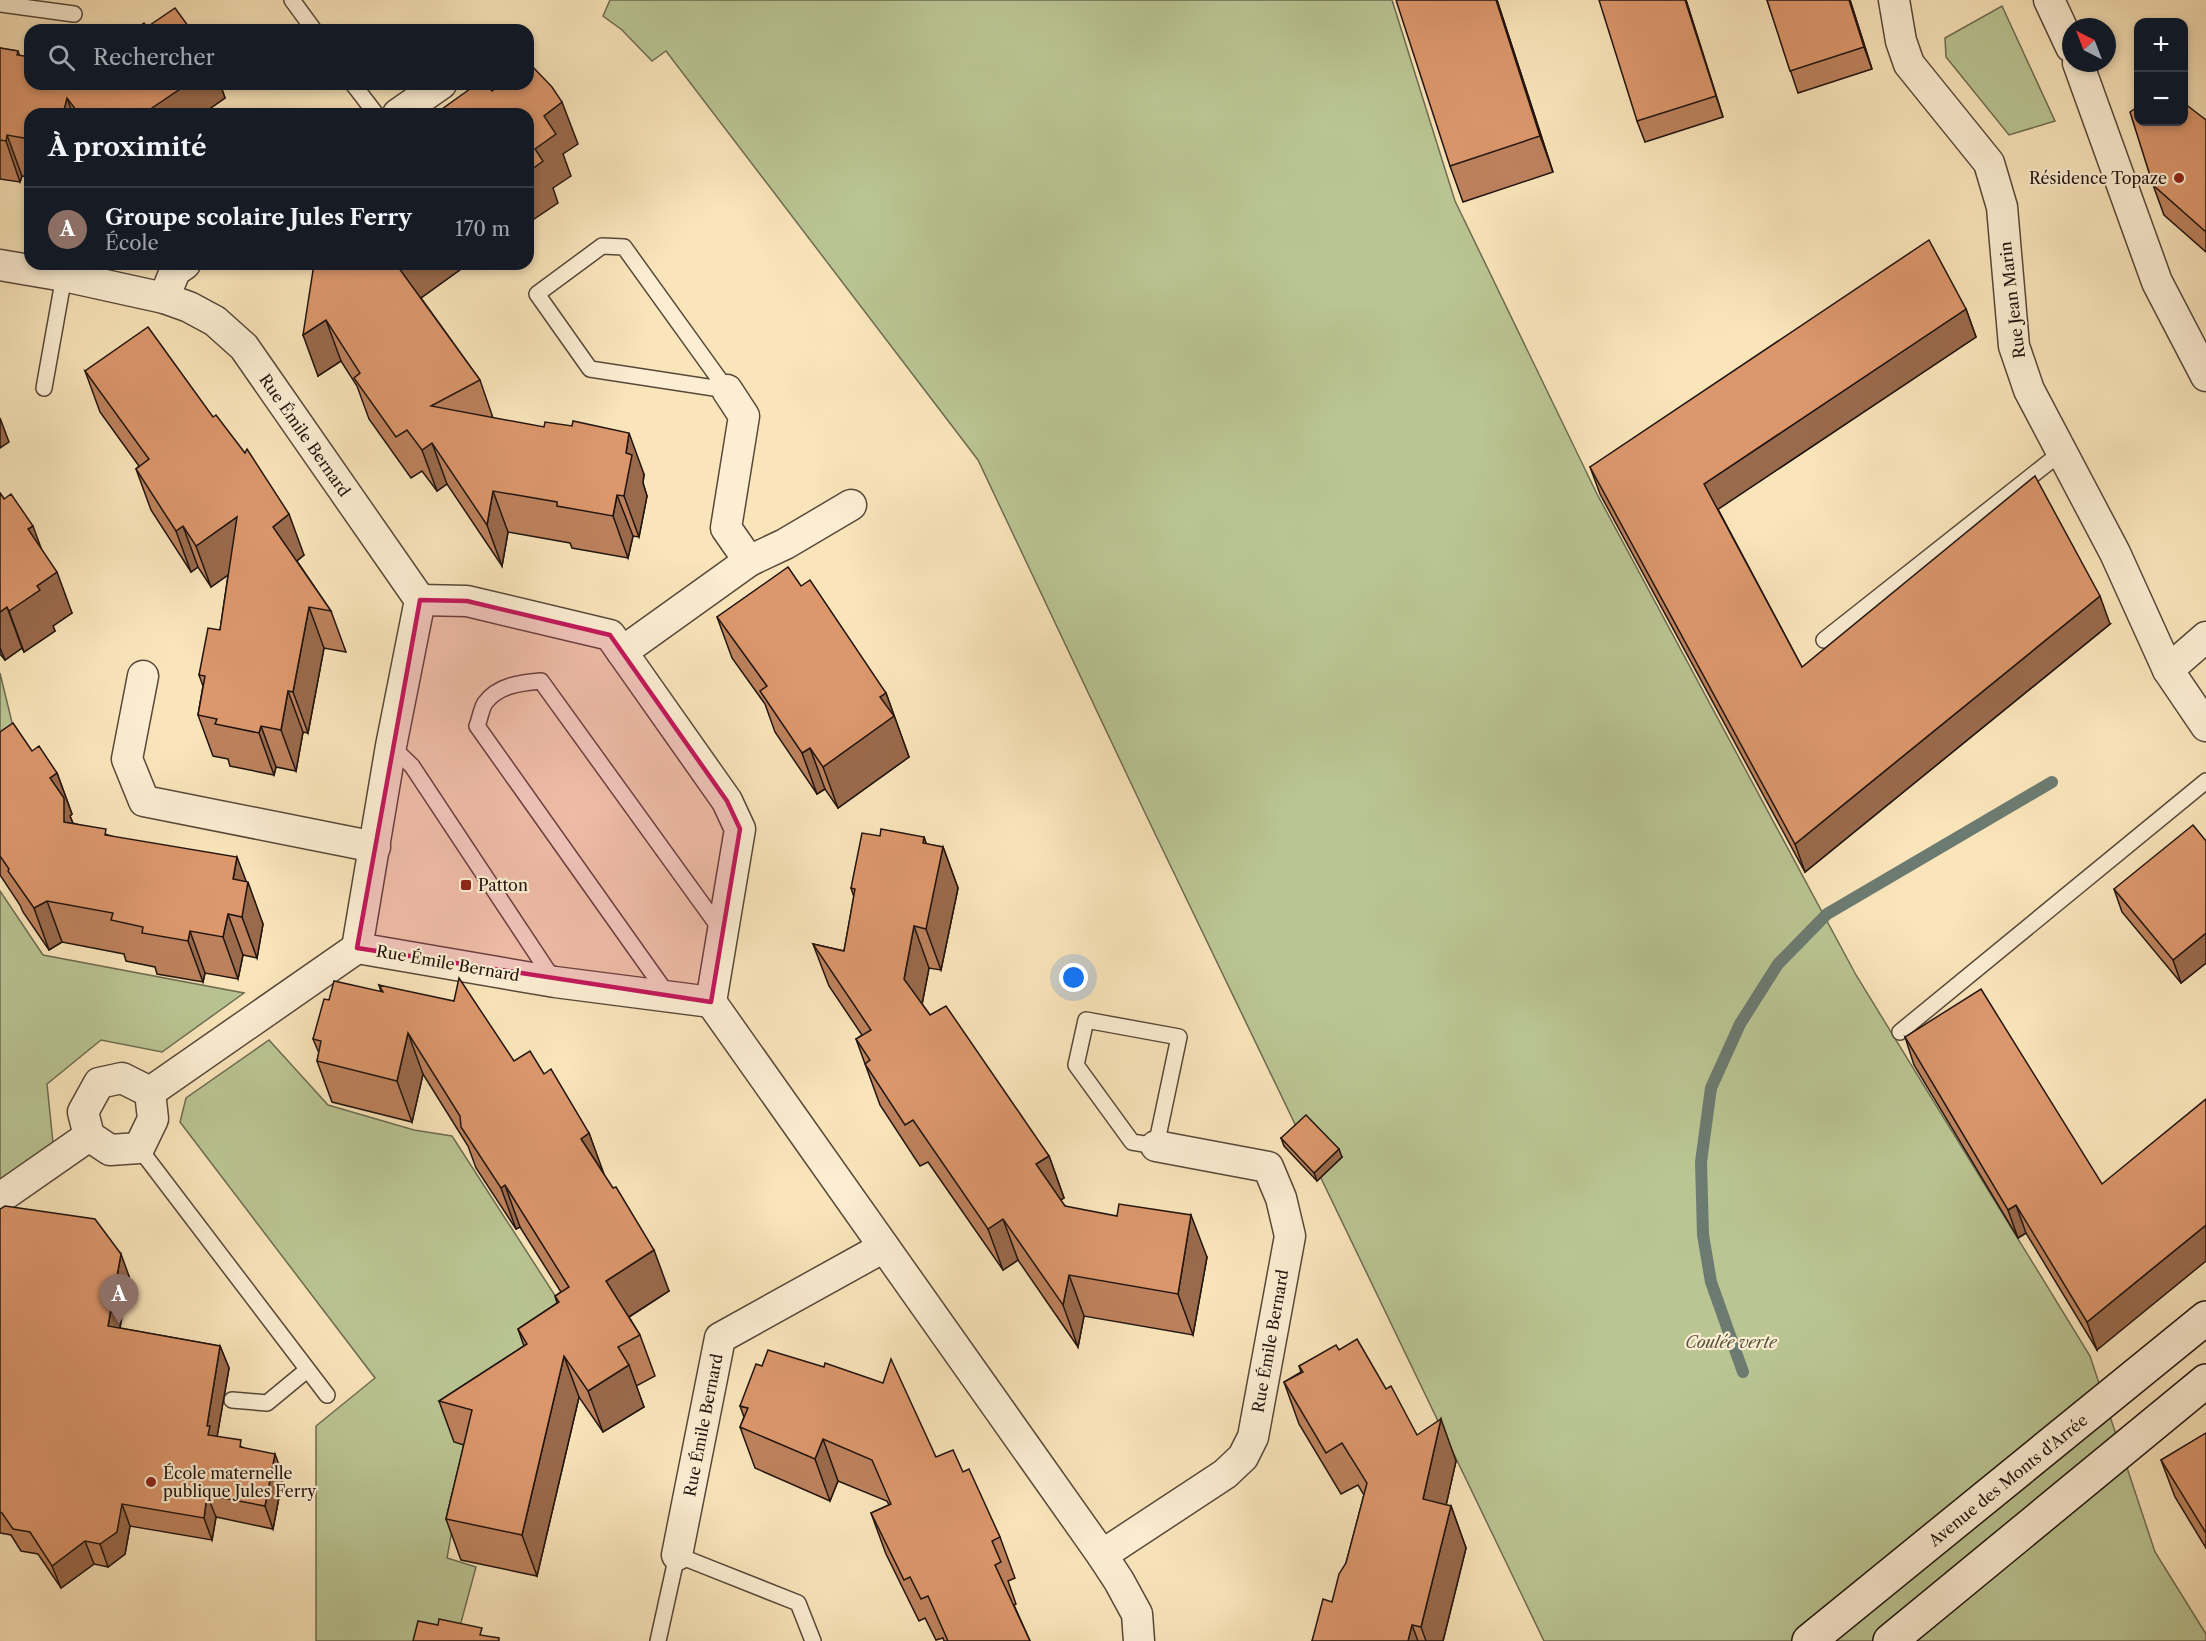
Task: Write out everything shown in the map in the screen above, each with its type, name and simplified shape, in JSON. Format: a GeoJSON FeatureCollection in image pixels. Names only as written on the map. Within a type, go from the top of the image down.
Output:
{"type":"FeatureCollection","features":[{"type":"Feature","properties":{"kind":"street","name":"Rue Jean Marin"},"geometry":{"type":"LineString","coordinates":[[1894,0],[1901,40],[1909,63],[1989,163],[2002,207],[2014,346],[2029,390],[2115,553],[2168,670],[2206,726]]}},
{"type":"Feature","properties":{"kind":"street"},"geometry":{"type":"LineString","coordinates":[[2049,0],[2062,28]]}},
{"type":"Feature","properties":{"kind":"street"},"geometry":{"type":"LineString","coordinates":[[2081,72],[2121,188],[2157,282],[2206,376]]}},
{"type":"Feature","properties":{"kind":"street"},"geometry":{"type":"LineString","coordinates":[[407,108],[432,90]]}},
{"type":"Feature","properties":{"kind":"street","name":"Rue Émile Bernard"},"geometry":{"type":"LineString","coordinates":[[0,265],[24,269]]}},
{"type":"Feature","properties":{"kind":"street","name":"Rue Émile Bernard"},"geometry":{"type":"LineString","coordinates":[[29,270],[164,298],[189,307],[215,321],[244,347],[420,600],[391,746],[357,948],[555,982],[711,1002]]}},
{"type":"Feature","properties":{"kind":"street"},"geometry":{"type":"LineString","coordinates":[[164,298],[176,270]]}},
{"type":"Feature","properties":{"kind":"street"},"geometry":{"type":"LineString","coordinates":[[727,390],[744,416],[726,528],[749,561]]}},
{"type":"Feature","properties":{"kind":"street"},"geometry":{"type":"LineString","coordinates":[[622,652],[749,561],[784,544],[851,505]]}},
{"type":"Feature","properties":{"kind":"street"},"geometry":{"type":"LineString","coordinates":[[420,600],[467,601],[610,635],[727,801],[740,829],[711,1002],[1102,1555],[1137,1614],[1139,1641]]}},
{"type":"Feature","properties":{"kind":"street"},"geometry":{"type":"LineString","coordinates":[[2168,670],[2206,637]]}},
{"type":"Feature","properties":{"kind":"street"},"geometry":{"type":"LineString","coordinates":[[143,676],[127,759],[144,801],[375,847]]}},
{"type":"Feature","properties":{"kind":"street"},"geometry":{"type":"LineString","coordinates":[[150,1092],[357,948]]}},
{"type":"Feature","properties":{"kind":"street"},"geometry":{"type":"LineString","coordinates":[[122,1078],[150,1092],[153,1119],[139,1148],[110,1150],[89,1136],[83,1112],[99,1083],[122,1078]]}},
{"type":"Feature","properties":{"kind":"street"},"geometry":{"type":"LineString","coordinates":[[0,1198],[89,1136]]}},
{"type":"Feature","properties":{"kind":"street","name":"Rue Émile Bernard"},"geometry":{"type":"LineString","coordinates":[[1102,1555],[1225,1474],[1243,1457],[1253,1437],[1290,1236],[1281,1198],[1268,1167],[1156,1146]]}},
{"type":"Feature","properties":{"kind":"street","name":"Rue Émile Bernard"},"geometry":{"type":"LineString","coordinates":[[677,1555],[720,1338],[884,1247]]}},
{"type":"Feature","properties":{"kind":"street","name":"Avenue des Monts d'Arrée"},"geometry":{"type":"LineString","coordinates":[[1809,1641],[2206,1318]]}},
{"type":"Feature","properties":{"kind":"street"},"geometry":{"type":"LineString","coordinates":[[1890,1641],[2206,1381]]}},
{"type":"Feature","properties":{"kind":"lane"},"geometry":{"type":"LineString","coordinates":[[292,0],[310,24]]}},
{"type":"Feature","properties":{"kind":"lane"},"geometry":{"type":"LineString","coordinates":[[0,4],[74,14]]}},
{"type":"Feature","properties":{"kind":"lane"},"geometry":{"type":"LineString","coordinates":[[358,90],[371,108]]}},
{"type":"Feature","properties":{"kind":"lane"},"geometry":{"type":"LineString","coordinates":[[602,246],[624,247],[727,390],[590,369],[537,294],[602,246]]}},
{"type":"Feature","properties":{"kind":"lane"},"geometry":{"type":"LineString","coordinates":[[44,388],[64,276]]}},
{"type":"Feature","properties":{"kind":"lane"},"geometry":{"type":"LineString","coordinates":[[1824,640],[2063,451]]}},
{"type":"Feature","properties":{"kind":"lane"},"geometry":{"type":"LineString","coordinates":[[670,998],[477,726],[484,704],[500,690],[519,683],[541,681],[723,932]]}},
{"type":"Feature","properties":{"kind":"lane"},"geometry":{"type":"LineString","coordinates":[[391,746],[412,766],[555,982]]}},
{"type":"Feature","properties":{"kind":"lane"},"geometry":{"type":"LineString","coordinates":[[1900,1032],[2206,781]]}},
{"type":"Feature","properties":{"kind":"lane"},"geometry":{"type":"LineString","coordinates":[[1086,1020],[1179,1037],[1156,1146],[1132,1142],[1076,1065],[1086,1020]]}},
{"type":"Feature","properties":{"kind":"lane"},"geometry":{"type":"LineString","coordinates":[[139,1148],[327,1395]]}},
{"type":"Feature","properties":{"kind":"lane"},"geometry":{"type":"LineString","coordinates":[[232,1400],[267,1403],[308,1370]]}},
{"type":"Feature","properties":{"kind":"lane"},"geometry":{"type":"LineString","coordinates":[[658,1641],[677,1555],[798,1603],[813,1641]]}},
{"type":"Feature","properties":{"kind":"highlighted area"},"geometry":{"type":"Polygon","coordinates":[[[420,600],[467,601],[610,635],[727,801],[740,829],[711,1002],[357,948],[420,600]]]}},
{"type":"Feature","properties":{"kind":"green space","name":"Coulée verte"},"geometry":{"type":"Polygon","coordinates":[[[610,0],[1392,0],[1455,201],[1597,494],[1856,975],[2090,1356],[2155,1552],[2206,1634],[2206,1641],[1544,1641],[1147,817],[978,460],[666,51],[652,61],[622,30],[603,16],[610,0]]]}},
{"type":"Feature","properties":{"kind":"green space"},"geometry":{"type":"Polygon","coordinates":[[[2002,6],[2055,121],[2009,135],[1946,57],[1945,38],[2002,6]]]}},
{"type":"Feature","properties":{"kind":"green space"},"geometry":{"type":"Polygon","coordinates":[[[0,673],[17,743],[0,750],[0,673]]]}},
{"type":"Feature","properties":{"kind":"green space"},"geometry":{"type":"Polygon","coordinates":[[[0,891],[43,955],[244,993],[162,1052],[101,1040],[47,1084],[53,1143],[0,1182],[0,891]]]}},
{"type":"Feature","properties":{"kind":"green space"},"geometry":{"type":"Polygon","coordinates":[[[269,1040],[328,1105],[414,1130],[452,1136],[576,1328],[476,1398],[447,1558],[476,1567],[456,1641],[316,1641],[316,1426],[375,1378],[180,1122],[186,1098],[269,1040]]]}},
{"type":"Feature","properties":{"kind":"building"},"geometry":{"type":"Polygon","coordinates":[[[1396,0],[1496,0],[1540,136],[1450,166],[1396,0]]]}},
{"type":"Feature","properties":{"kind":"building"},"geometry":{"type":"Polygon","coordinates":[[[1599,0],[1685,0],[1716,96],[1637,121],[1599,0]]]}},
{"type":"Feature","properties":{"kind":"building"},"geometry":{"type":"Polygon","coordinates":[[[1767,0],[1849,0],[1864,47],[1790,71],[1767,0]]]}},
{"type":"Feature","properties":{"kind":"building"},"geometry":{"type":"Polygon","coordinates":[[[175,8],[187,24],[151,24],[175,8]]]}},
{"type":"Feature","properties":{"kind":"building"},"geometry":{"type":"Polygon","coordinates":[[[0,48],[18,51],[17,55],[24,56],[24,90],[179,90],[152,108],[74,108],[67,98],[64,108],[24,108],[24,138],[7,135],[6,141],[0,140],[0,48]]]}},
{"type":"Feature","properties":{"kind":"building"},"geometry":{"type":"Polygon","coordinates":[[[534,68],[552,87],[562,102],[544,116],[556,134],[535,149],[543,161],[534,168],[534,108],[443,108],[469,90],[534,90],[534,68]]]}},
{"type":"Feature","properties":{"kind":"building","name":"Résidence Topaze"},"geometry":{"type":"Polygon","coordinates":[[[2188,106],[2206,120],[2206,232],[2153,185],[2134,126],[2188,126],[2188,106]]]}},
{"type":"Feature","properties":{"kind":"building","name":"Résidence Topaze"},"geometry":{"type":"Polygon","coordinates":[[[2134,109],[2134,125],[2130,112],[2134,109]]]}},
{"type":"Feature","properties":{"kind":"building"},"geometry":{"type":"Polygon","coordinates":[[[1929,240],[1966,309],[1704,484],[1802,667],[2035,476],[2100,596],[1795,844],[1590,467],[1929,240]]]}},
{"type":"Feature","properties":{"kind":"building"},"geometry":{"type":"Polygon","coordinates":[[[313,270],[400,270],[480,380],[431,406],[544,427],[545,422],[572,426],[573,421],[629,433],[626,453],[632,455],[624,496],[617,495],[613,516],[557,506],[557,502],[493,491],[487,525],[432,443],[422,450],[407,430],[396,437],[354,378],[360,373],[326,320],[303,335],[313,270]]]}},
{"type":"Feature","properties":{"kind":"building"},"geometry":{"type":"Polygon","coordinates":[[[148,327],[213,417],[216,415],[245,453],[247,449],[289,514],[273,527],[331,611],[309,607],[293,692],[288,691],[281,730],[261,726],[259,733],[215,724],[217,719],[198,715],[205,676],[199,675],[208,628],[220,630],[237,517],[196,546],[183,526],[176,531],[136,469],[149,459],[85,371],[148,327]]]}},
{"type":"Feature","properties":{"kind":"building"},"geometry":{"type":"Polygon","coordinates":[[[0,493],[4,499],[11,494],[33,526],[28,529],[57,572],[37,586],[40,590],[9,611],[7,607],[0,612],[0,493]]]}},
{"type":"Feature","properties":{"kind":"building"},"geometry":{"type":"Polygon","coordinates":[[[788,567],[801,586],[810,580],[886,693],[880,697],[894,716],[823,767],[810,748],[802,753],[760,691],[767,686],[717,617],[788,567]]]}},
{"type":"Feature","properties":{"kind":"building"},"geometry":{"type":"Polygon","coordinates":[[[13,723],[32,751],[39,746],[57,773],[50,778],[64,798],[64,822],[106,829],[105,835],[237,857],[233,879],[248,882],[242,917],[228,914],[223,937],[190,931],[188,941],[142,933],[143,927],[111,920],[113,913],[47,901],[34,908],[0,856],[0,732],[13,723]]]}},
{"type":"Feature","properties":{"kind":"building"},"geometry":{"type":"Polygon","coordinates":[[[2193,825],[2206,841],[2206,933],[2173,960],[2114,889],[2193,825]]]}},
{"type":"Feature","properties":{"kind":"building"},"geometry":{"type":"Polygon","coordinates":[[[881,829],[924,837],[923,843],[943,847],[926,929],[914,926],[904,979],[930,1015],[946,1006],[1049,1156],[1036,1164],[1065,1206],[1117,1216],[1119,1204],[1191,1215],[1178,1294],[1069,1275],[1063,1305],[1003,1219],[988,1229],[913,1120],[905,1125],[865,1064],[870,1060],[856,1039],[871,1030],[813,944],[844,951],[855,889],[851,888],[862,833],[880,836],[881,829]]]}},
{"type":"Feature","properties":{"kind":"building"},"geometry":{"type":"Polygon","coordinates":[[[459,978],[514,1061],[530,1051],[544,1074],[551,1069],[589,1133],[581,1139],[613,1188],[616,1187],[654,1250],[606,1281],[640,1335],[618,1347],[629,1365],[588,1391],[564,1356],[522,1535],[446,1519],[472,1410],[439,1401],[527,1344],[518,1329],[559,1302],[555,1296],[569,1287],[505,1185],[501,1188],[461,1127],[460,1116],[408,1033],[397,1081],[317,1061],[321,1041],[313,1039],[324,999],[329,1000],[334,981],[383,992],[379,985],[454,1001],[459,978]]]}},
{"type":"Feature","properties":{"kind":"building"},"geometry":{"type":"Polygon","coordinates":[[[1981,989],[2102,1184],[2206,1099],[2206,1225],[2087,1322],[2016,1205],[2008,1210],[1905,1037],[1981,989]]]}},
{"type":"Feature","properties":{"kind":"building"},"geometry":{"type":"Polygon","coordinates":[[[1306,1115],[1339,1149],[1314,1173],[1281,1138],[1306,1115]]]}},
{"type":"Feature","properties":{"kind":"building"},"geometry":{"type":"Polygon","coordinates":[[[5,1206],[95,1219],[121,1254],[108,1326],[220,1346],[207,1426],[210,1426],[208,1435],[241,1440],[240,1447],[275,1454],[265,1506],[207,1495],[204,1518],[122,1504],[117,1532],[100,1544],[85,1541],[52,1566],[30,1532],[13,1529],[0,1512],[0,1209],[5,1206]]]}},
{"type":"Feature","properties":{"kind":"building"},"geometry":{"type":"Polygon","coordinates":[[[1357,1339],[1386,1389],[1391,1386],[1417,1435],[1441,1419],[1423,1499],[1451,1506],[1421,1627],[1412,1625],[1408,1641],[1312,1641],[1323,1599],[1332,1602],[1339,1574],[1346,1563],[1367,1483],[1342,1443],[1326,1453],[1284,1382],[1303,1372],[1299,1366],[1336,1345],[1339,1350],[1357,1339]]]}},
{"type":"Feature","properties":{"kind":"building"},"geometry":{"type":"Polygon","coordinates":[[[768,1350],[824,1367],[825,1363],[883,1383],[891,1359],[936,1457],[953,1450],[963,1472],[969,1469],[1000,1537],[992,1541],[1001,1562],[995,1565],[1030,1641],[948,1641],[928,1596],[921,1599],[910,1577],[904,1580],[871,1513],[891,1504],[872,1460],[823,1439],[815,1459],[740,1427],[748,1408],[740,1406],[756,1364],[762,1366],[768,1350]]]}},
{"type":"Feature","properties":{"kind":"building"},"geometry":{"type":"Polygon","coordinates":[[[2206,1433],[2206,1533],[2161,1460],[2206,1433]]]}},
{"type":"Feature","properties":{"kind":"building"},"geometry":{"type":"Polygon","coordinates":[[[439,1619],[482,1628],[480,1635],[499,1638],[499,1641],[413,1641],[418,1621],[438,1625],[439,1619]]]}},
{"type":"Feature","properties":{"kind":"waterway"},"geometry":{"type":"LineString","coordinates":[[1743,1372],[1711,1282],[1703,1235],[1701,1162],[1711,1088],[1740,1024],[1778,964],[1827,914],[2052,782]]}},
{"type":"Feature","properties":{"kind":"place","name":"Résidence Topaze"},"geometry":{"type":"Point","coordinates":[2179,178]}},
{"type":"Feature","properties":{"kind":"place","name":"Patton"},"geometry":{"type":"Point","coordinates":[466,885]}},
{"type":"Feature","properties":{"kind":"place","name":"Groupe scolaire Jules Ferry"},"geometry":{"type":"Point","coordinates":[119,1324]}},
{"type":"Feature","properties":{"kind":"place","name":"École maternelle publique Jules Ferry"},"geometry":{"type":"Point","coordinates":[151,1482]}}]}
